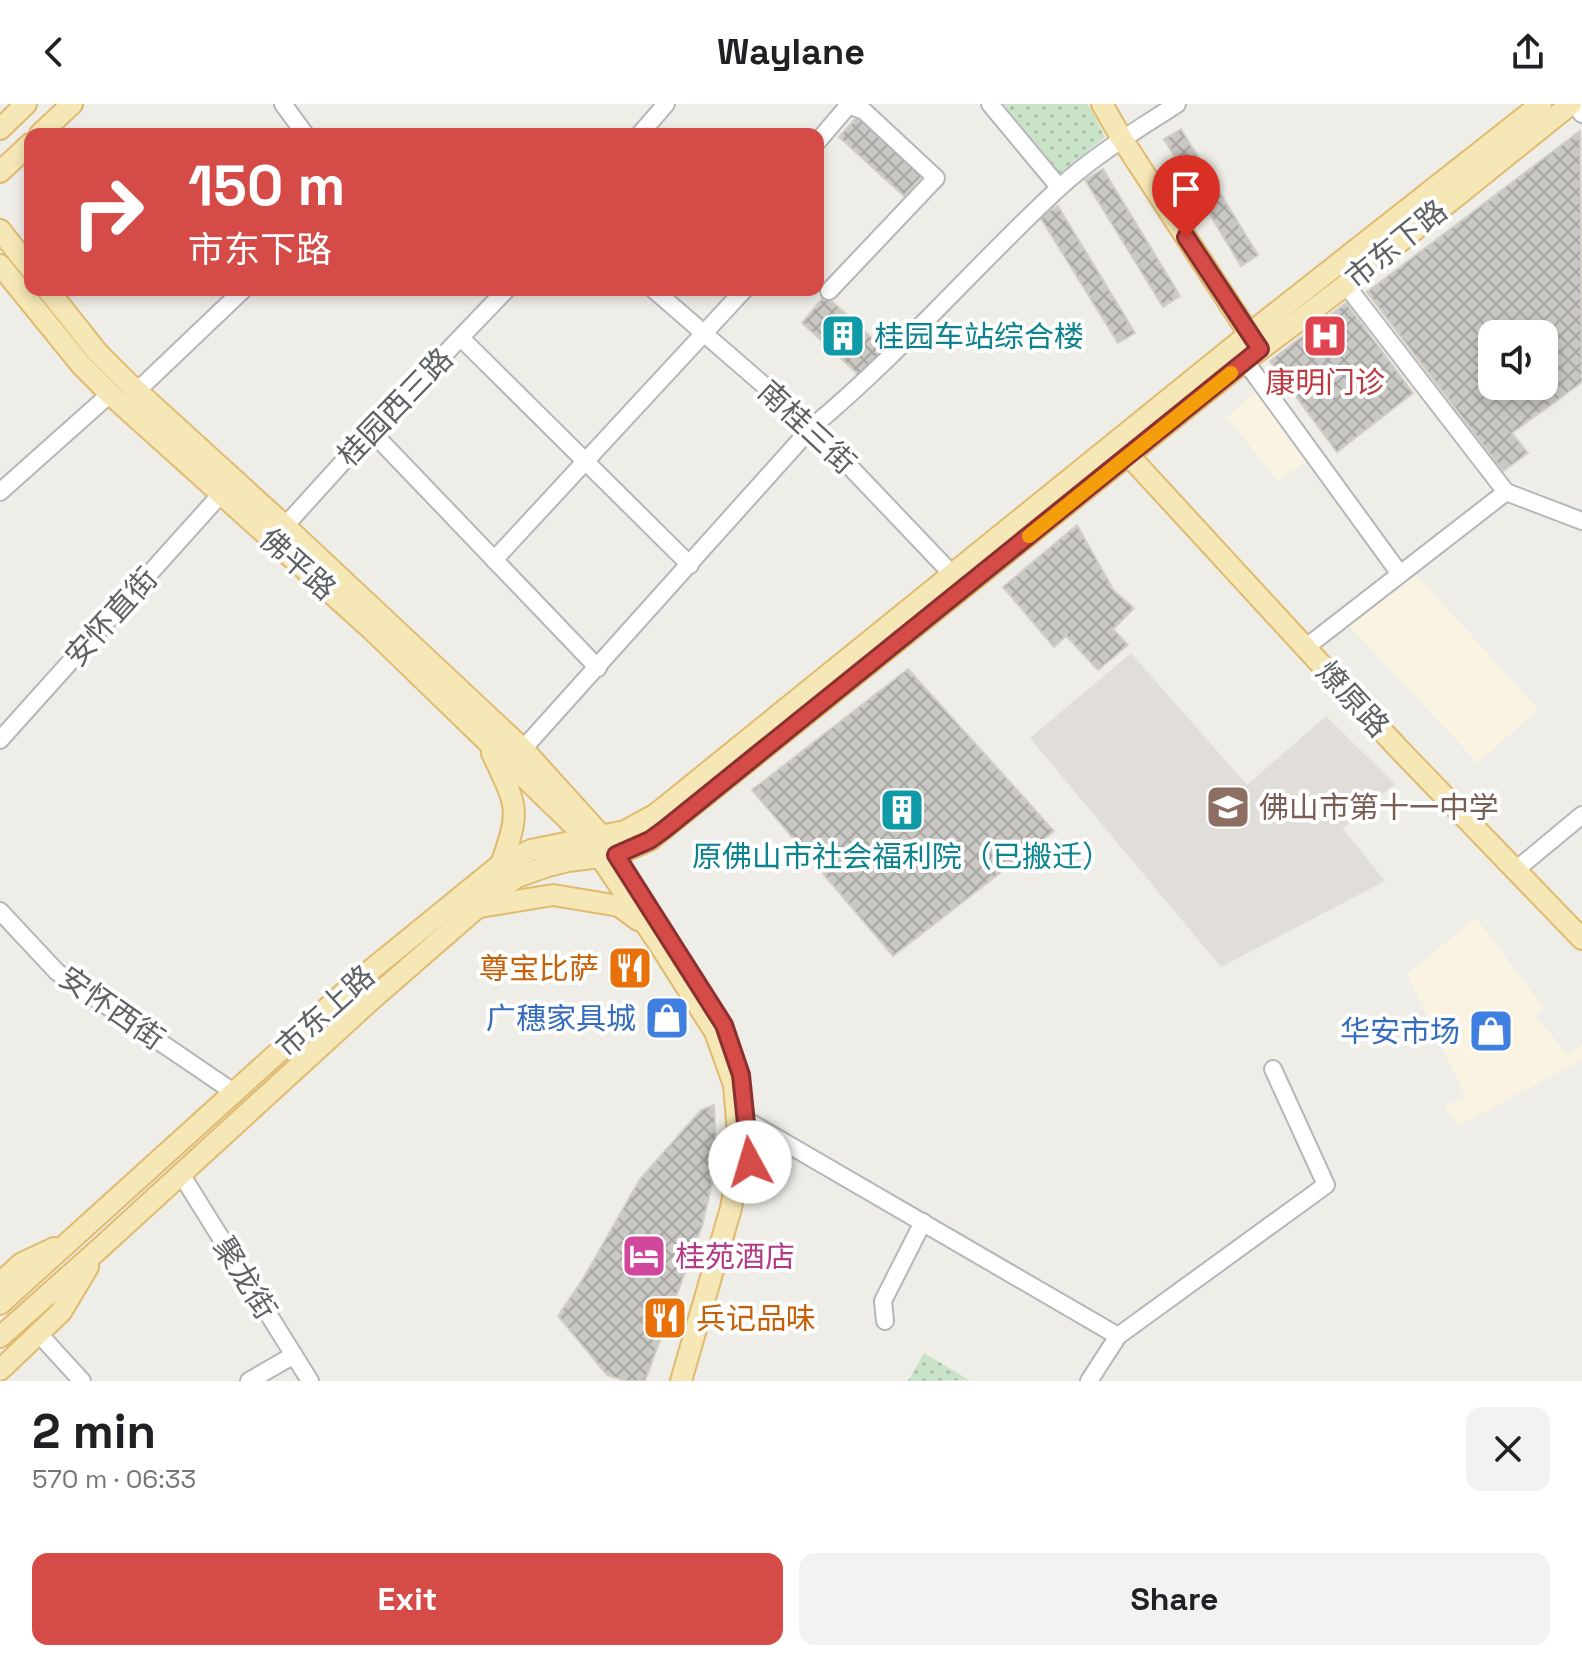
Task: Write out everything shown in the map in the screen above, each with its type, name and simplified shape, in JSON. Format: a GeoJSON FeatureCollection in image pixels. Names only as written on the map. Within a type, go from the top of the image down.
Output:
{"type":"FeatureCollection","features":[{"type":"Feature","properties":{"kind":"main road"},"geometry":{"type":"LineString","coordinates":[[0,129],[26,104]]}},
{"type":"Feature","properties":{"kind":"main road"},"geometry":{"type":"LineString","coordinates":[[46,128],[72,104]]}},
{"type":"Feature","properties":{"kind":"main road"},"geometry":{"type":"LineString","coordinates":[[1102,104],[1252,348]]}},
{"type":"Feature","properties":{"kind":"main road","name":"市东下路"},"geometry":{"type":"LineString","coordinates":[[596,837],[639,826],[656,814],[952,574],[1122,449],[1252,348],[1541,104]]}},
{"type":"Feature","properties":{"kind":"main road","name":"市东下路"},"geometry":{"type":"LineString","coordinates":[[1252,348],[1346,285],[1573,104]]}},
{"type":"Feature","properties":{"kind":"main road"},"geometry":{"type":"LineString","coordinates":[[0,172],[24,150]]}},
{"type":"Feature","properties":{"kind":"main road"},"geometry":{"type":"LineString","coordinates":[[0,230],[24,260]]}},
{"type":"Feature","properties":{"kind":"main road","name":"佛平路"},"geometry":{"type":"LineString","coordinates":[[0,265],[24,295]]}},
{"type":"Feature","properties":{"kind":"main road","name":"佛平路"},"geometry":{"type":"LineString","coordinates":[[25,296],[82,366],[110,394],[371,629],[487,742],[596,837]]}},
{"type":"Feature","properties":{"kind":"main road","name":"佛平路"},"geometry":{"type":"LineString","coordinates":[[53,296],[98,353],[137,391],[523,749],[609,856]]}},
{"type":"Feature","properties":{"kind":"main road","name":"市东下路"},"geometry":{"type":"LineString","coordinates":[[609,856],[650,840],[665,829],[1122,449]]}},
{"type":"Feature","properties":{"kind":"main road","name":"燎原路"},"geometry":{"type":"LineString","coordinates":[[1122,449],[1397,747],[1582,939]]}},
{"type":"Feature","properties":{"kind":"main road"},"geometry":{"type":"LineString","coordinates":[[487,742],[513,799],[516,815],[513,833],[501,864]]}},
{"type":"Feature","properties":{"kind":"main road","name":"市东上路"},"geometry":{"type":"LineString","coordinates":[[0,1304],[355,983],[501,864],[531,850],[596,837]]}},
{"type":"Feature","properties":{"kind":"main road"},"geometry":{"type":"LineString","coordinates":[[609,856],[648,928],[715,1032],[734,1085],[740,1157],[728,1223],[681,1381]]}},
{"type":"Feature","properties":{"kind":"main road"},"geometry":{"type":"LineString","coordinates":[[609,856],[724,1025],[741,1075],[749,1172],[726,1279],[694,1381]]}},
{"type":"Feature","properties":{"kind":"main road","name":"市东上路"},"geometry":{"type":"LineString","coordinates":[[0,1337],[370,1001],[493,894],[517,877],[568,861],[609,856]]}},
{"type":"Feature","properties":{"kind":"main road"},"geometry":{"type":"LineString","coordinates":[[480,907],[553,895],[586,899],[619,906],[648,928]]}},
{"type":"Feature","properties":{"kind":"main road"},"geometry":{"type":"LineString","coordinates":[[0,1283],[22,1263],[76,1237]]}},
{"type":"Feature","properties":{"kind":"main road"},"geometry":{"type":"LineString","coordinates":[[0,1370],[61,1312],[98,1250]]}},
{"type":"Feature","properties":{"kind":"street"},"geometry":{"type":"LineString","coordinates":[[283,104],[301,128]]}},
{"type":"Feature","properties":{"kind":"street"},"geometry":{"type":"LineString","coordinates":[[645,128],[666,104]]}},
{"type":"Feature","properties":{"kind":"street"},"geometry":{"type":"LineString","coordinates":[[523,749],[812,427],[858,389],[1059,187],[1122,139],[1177,104]]}},
{"type":"Feature","properties":{"kind":"street"},"geometry":{"type":"LineString","coordinates":[[1573,104],[1582,114]]}},
{"type":"Feature","properties":{"kind":"street"},"geometry":{"type":"LineString","coordinates":[[824,136],[857,106],[936,178],[829,291]]}},
{"type":"Feature","properties":{"kind":"street"},"geometry":{"type":"LineString","coordinates":[[992,106],[1059,187]]}},
{"type":"Feature","properties":{"kind":"street"},"geometry":{"type":"LineString","coordinates":[[1346,285],[1506,492],[1582,521]]}},
{"type":"Feature","properties":{"kind":"street"},"geometry":{"type":"LineString","coordinates":[[137,391],[237,296]]}},
{"type":"Feature","properties":{"kind":"street","name":"桂园西三路"},"geometry":{"type":"LineString","coordinates":[[285,526],[500,296]]}},
{"type":"Feature","properties":{"kind":"street","name":"南桂三街"},"geometry":{"type":"LineString","coordinates":[[661,296],[812,427],[952,574]]}},
{"type":"Feature","properties":{"kind":"street"},"geometry":{"type":"LineString","coordinates":[[494,560],[739,296]]}},
{"type":"Feature","properties":{"kind":"street"},"geometry":{"type":"LineString","coordinates":[[461,338],[690,565]]}},
{"type":"Feature","properties":{"kind":"street"},"geometry":{"type":"LineString","coordinates":[[1252,348],[1400,574]]}},
{"type":"Feature","properties":{"kind":"street"},"geometry":{"type":"LineString","coordinates":[[0,492],[110,394]]}},
{"type":"Feature","properties":{"kind":"street"},"geometry":{"type":"LineString","coordinates":[[371,431],[598,668]]}},
{"type":"Feature","properties":{"kind":"street"},"geometry":{"type":"LineString","coordinates":[[1305,648],[1506,492]]}},
{"type":"Feature","properties":{"kind":"street","name":"安怀直街"},"geometry":{"type":"LineString","coordinates":[[0,740],[221,494]]}},
{"type":"Feature","properties":{"kind":"street"},"geometry":{"type":"LineString","coordinates":[[1517,869],[1582,815]]}},
{"type":"Feature","properties":{"kind":"street","name":"安怀西街"},"geometry":{"type":"LineString","coordinates":[[0,911],[57,972],[235,1093]]}},
{"type":"Feature","properties":{"kind":"street"},"geometry":{"type":"LineString","coordinates":[[1089,1381],[1118,1336],[1326,1185],[1273,1069]]}},
{"type":"Feature","properties":{"kind":"street"},"geometry":{"type":"LineString","coordinates":[[746,1120],[1118,1336]]}},
{"type":"Feature","properties":{"kind":"street","name":"聚龙街"},"geometry":{"type":"LineString","coordinates":[[181,1174],[310,1381]]}},
{"type":"Feature","properties":{"kind":"street"},"geometry":{"type":"LineString","coordinates":[[885,1321],[883,1301],[923,1222]]}},
{"type":"Feature","properties":{"kind":"street"},"geometry":{"type":"LineString","coordinates":[[39,1334],[82,1381]]}},
{"type":"Feature","properties":{"kind":"street"},"geometry":{"type":"LineString","coordinates":[[249,1381],[294,1355]]}},
{"type":"Feature","properties":{"kind":"shaded area"},"geometry":{"type":"Polygon","coordinates":[[[1259,389],[1310,459],[1278,481],[1227,417],[1259,389]]]}},
{"type":"Feature","properties":{"kind":"shaded area"},"geometry":{"type":"Polygon","coordinates":[[[1413,571],[1538,709],[1478,763],[1347,624],[1413,571]]]}},
{"type":"Feature","properties":{"kind":"shaded area","name":"佛山市第十一中学"},"geometry":{"type":"Polygon","coordinates":[[[1131,653],[1247,785],[1326,716],[1395,784],[1343,829],[1385,881],[1221,967],[1030,738],[1131,653]]]}},
{"type":"Feature","properties":{"kind":"shaded area","name":"华安市场"},"geometry":{"type":"Polygon","coordinates":[[[1476,918],[1544,1008],[1536,1016],[1568,1055],[1582,1045],[1582,1060],[1458,1126],[1445,1107],[1465,1096],[1407,974],[1476,918]]]}},
{"type":"Feature","properties":{"kind":"green space"},"geometry":{"type":"Polygon","coordinates":[[[1003,104],[1088,104],[1105,137],[1060,173],[1003,104]]]}},
{"type":"Feature","properties":{"kind":"green space"},"geometry":{"type":"Polygon","coordinates":[[[924,1353],[969,1380],[908,1381],[924,1353]]]}},
{"type":"Feature","properties":{"kind":"building"},"geometry":{"type":"Polygon","coordinates":[[[858,116],[924,174],[904,196],[839,137],[858,116]]]}},
{"type":"Feature","properties":{"kind":"building"},"geometry":{"type":"Polygon","coordinates":[[[1181,129],[1258,255],[1241,266],[1164,139],[1181,129]]]}},
{"type":"Feature","properties":{"kind":"building"},"geometry":{"type":"Polygon","coordinates":[[[1580,131],[1582,382],[1558,399],[1558,320],[1478,320],[1478,400],[1557,400],[1512,433],[1528,453],[1503,471],[1367,292],[1580,131]]]}},
{"type":"Feature","properties":{"kind":"building"},"geometry":{"type":"Polygon","coordinates":[[[1103,169],[1180,296],[1163,307],[1085,180],[1103,169]]]}},
{"type":"Feature","properties":{"kind":"building"},"geometry":{"type":"Polygon","coordinates":[[[1058,206],[1135,333],[1118,343],[1040,217],[1058,206]]]}},
{"type":"Feature","properties":{"kind":"building","name":"桂园车站综合楼"},"geometry":{"type":"Polygon","coordinates":[[[825,295],[884,349],[860,376],[802,323],[825,295]]]}},
{"type":"Feature","properties":{"kind":"building"},"geometry":{"type":"Polygon","coordinates":[[[1346,303],[1413,393],[1337,452],[1270,361],[1346,303]]]}},
{"type":"Feature","properties":{"kind":"building"},"geometry":{"type":"Polygon","coordinates":[[[1077,525],[1114,591],[1134,608],[1113,629],[1128,645],[1098,670],[1066,636],[1054,647],[1003,587],[1077,525]]]}},
{"type":"Feature","properties":{"kind":"building","name":"原佛山市社会福利院（已搬迁）"},"geometry":{"type":"Polygon","coordinates":[[[908,669],[1054,831],[893,956],[752,790],[908,669]]]}},
{"type":"Feature","properties":{"kind":"building","name":"桂苑酒店"},"geometry":{"type":"Polygon","coordinates":[[[714,1105],[717,1163],[702,1226],[645,1381],[626,1381],[607,1375],[558,1316],[583,1279],[640,1179],[701,1110],[714,1105]]]}},
{"type":"Feature","properties":{"kind":"slow traffic"},"geometry":{"type":"LineString","coordinates":[[1029,536],[1231,373]]}},
{"type":"Feature","properties":{"kind":"place","name":"桂园车站综合楼"},"geometry":{"type":"Point","coordinates":[843,336]}},
{"type":"Feature","properties":{"kind":"place","name":"康明门诊"},"geometry":{"type":"Point","coordinates":[1325,336]}},
{"type":"Feature","properties":{"kind":"place","name":"佛山市第十一中学"},"geometry":{"type":"Point","coordinates":[1228,807]}},
{"type":"Feature","properties":{"kind":"place","name":"原佛山市社会福利院（已搬迁）"},"geometry":{"type":"Point","coordinates":[902,810]}},
{"type":"Feature","properties":{"kind":"place","name":"尊宝比萨"},"geometry":{"type":"Point","coordinates":[630,968]}},
{"type":"Feature","properties":{"kind":"place","name":"广穗家具城"},"geometry":{"type":"Point","coordinates":[667,1018]}},
{"type":"Feature","properties":{"kind":"place","name":"华安市场"},"geometry":{"type":"Point","coordinates":[1491,1031]}},
{"type":"Feature","properties":{"kind":"place","name":"桂苑酒店"},"geometry":{"type":"Point","coordinates":[644,1256]}},
{"type":"Feature","properties":{"kind":"place","name":"兵记品味"},"geometry":{"type":"Point","coordinates":[665,1318]}},
{"type":"Feature","properties":{"kind":"route"},"geometry":{"type":"LineString","coordinates":[[750,1162],[741,1075],[724,1025],[616,855],[650,840],[665,829],[1260,349],[1186,237]]}}]}
